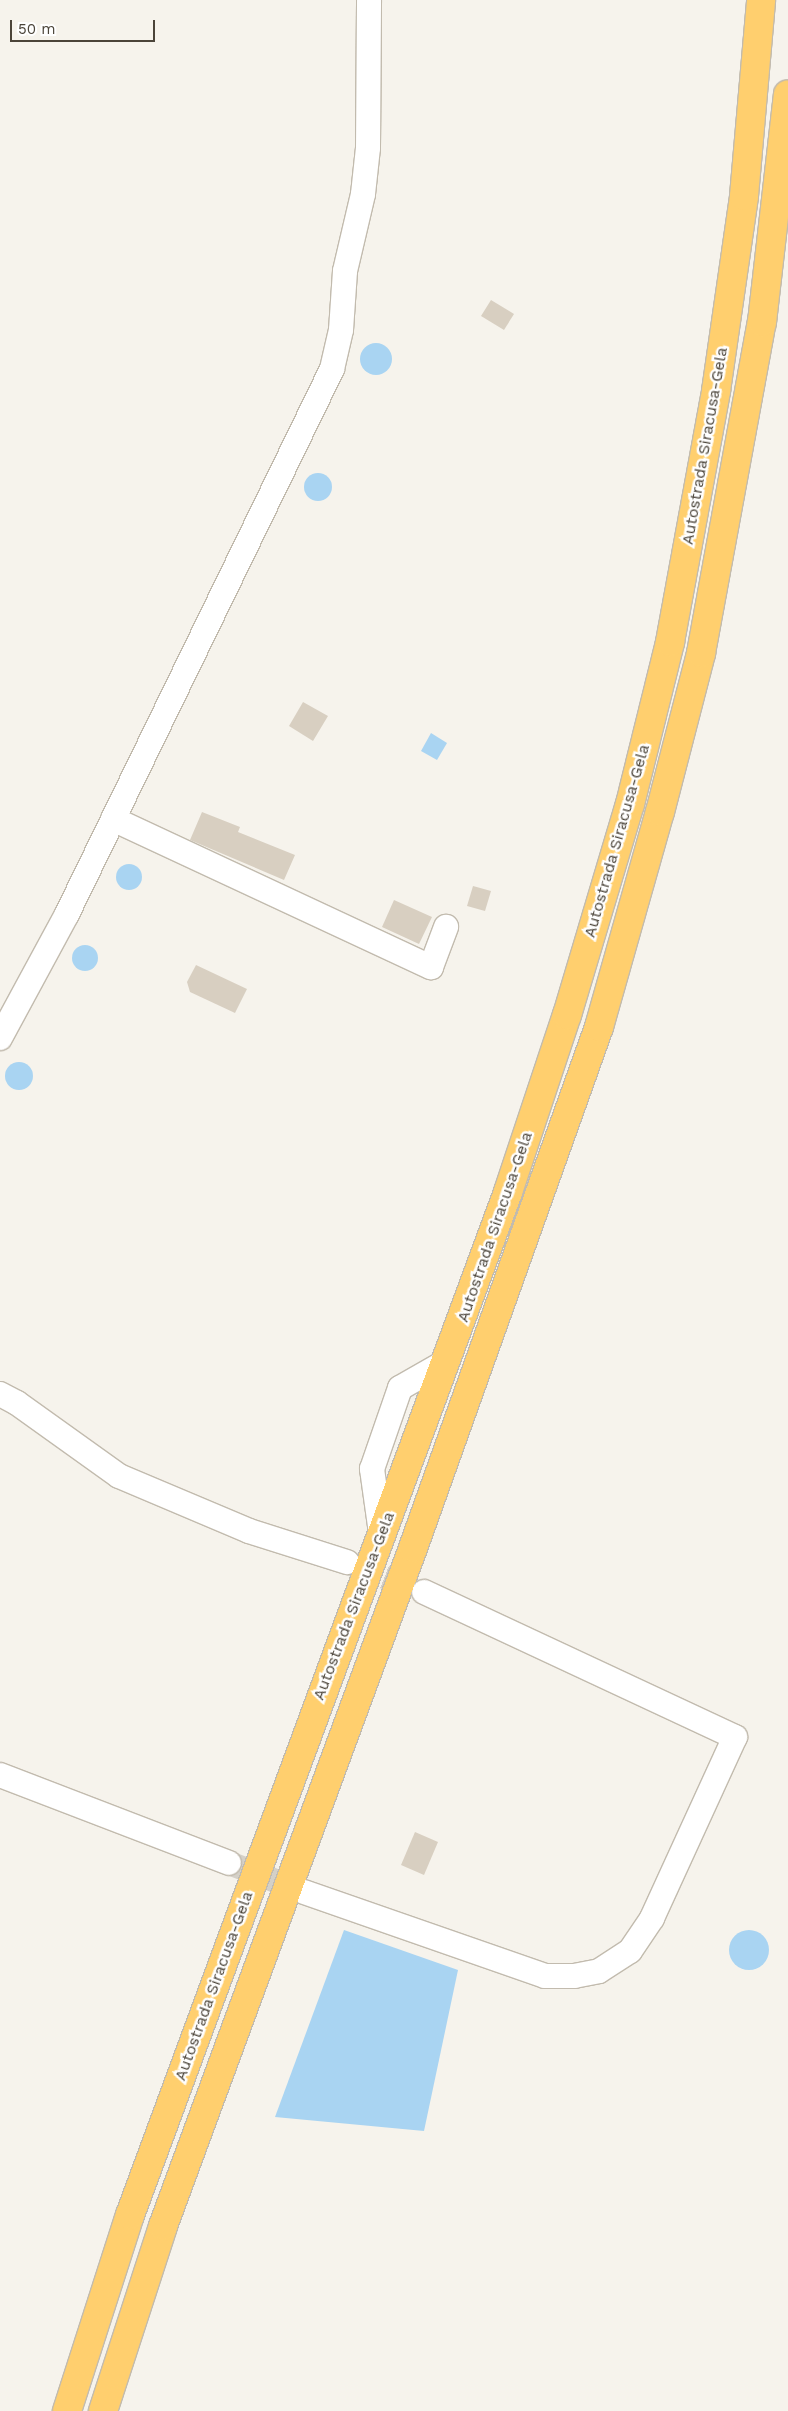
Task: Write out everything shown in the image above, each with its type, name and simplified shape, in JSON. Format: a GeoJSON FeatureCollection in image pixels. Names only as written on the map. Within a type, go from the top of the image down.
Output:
{"type":"FeatureCollection","features":[{"type":"Feature","properties":{"kind":"highway","name":"Autostrada Siracusa-Gela"},"geometry":{"type":"LineString","coordinates":[[67,2411],[130,2215],[381,1533],[447,1361],[567,1015],[630,804],[670,642],[716,391],[744,196],[761,0]]}},
{"type":"Feature","properties":{"kind":"highway","name":"Autostrada Siracusa-Gela"},"geometry":{"type":"LineString","coordinates":[[103,2411],[163,2226],[413,1548],[599,1027],[660,812],[701,653],[762,322],[788,94]]}},
{"type":"Feature","properties":{"kind":"street"},"geometry":{"type":"LineString","coordinates":[[0,1038],[67,914],[332,369],[341,330],[345,271],[363,194],[368,148],[369,0]]}},
{"type":"Feature","properties":{"kind":"street"},"geometry":{"type":"LineString","coordinates":[[113,819],[431,967],[446,927]]}},
{"type":"Feature","properties":{"kind":"street"},"geometry":{"type":"LineString","coordinates":[[0,1394],[17,1403],[119,1476],[249,1531],[347,1562]]}},
{"type":"Feature","properties":{"kind":"street"},"geometry":{"type":"LineString","coordinates":[[304,1892],[545,1976],[574,1976],[599,1971],[630,1951],[652,1918],[735,1737],[424,1592]]}},
{"type":"Feature","properties":{"kind":"street"},"geometry":{"type":"LineString","coordinates":[[0,1775],[230,1864]]}},
{"type":"Feature","properties":{"kind":"water"},"geometry":{"type":"Polygon","coordinates":[[[376,343],[382,344],[387,348],[391,353],[391,365],[387,370],[382,374],[376,375],[370,374],[365,370],[361,365],[360,359],[361,353],[365,348],[370,344],[376,343]]]}},
{"type":"Feature","properties":{"kind":"water"},"geometry":{"type":"Polygon","coordinates":[[[318,473],[328,477],[332,487],[328,497],[318,501],[308,497],[304,487],[308,477],[318,473]]]}},
{"type":"Feature","properties":{"kind":"water"},"geometry":{"type":"Polygon","coordinates":[[[431,733],[447,743],[437,760],[421,751],[431,733]]]}},
{"type":"Feature","properties":{"kind":"water"},"geometry":{"type":"Polygon","coordinates":[[[129,864],[138,868],[142,877],[138,886],[129,890],[120,886],[116,877],[120,868],[129,864]]]}},
{"type":"Feature","properties":{"kind":"water"},"geometry":{"type":"Polygon","coordinates":[[[85,945],[94,949],[98,958],[94,967],[85,971],[76,967],[72,958],[76,949],[85,945]]]}},
{"type":"Feature","properties":{"kind":"water"},"geometry":{"type":"Polygon","coordinates":[[[19,1062],[29,1066],[33,1076],[29,1086],[19,1090],[9,1086],[5,1076],[9,1066],[19,1062]]]}},
{"type":"Feature","properties":{"kind":"water"},"geometry":{"type":"Polygon","coordinates":[[[344,1930],[458,1970],[424,2131],[275,2117],[344,1930]]]}},
{"type":"Feature","properties":{"kind":"water"},"geometry":{"type":"Polygon","coordinates":[[[753,1930],[760,1933],[766,1939],[769,1950],[768,1958],[760,1967],[753,1970],[745,1970],[738,1967],[730,1958],[729,1946],[732,1939],[741,1931],[753,1930]]]}},
{"type":"Feature","properties":{"kind":"building"},"geometry":{"type":"Polygon","coordinates":[[[491,300],[514,314],[504,330],[481,316],[491,300]]]}},
{"type":"Feature","properties":{"kind":"building"},"geometry":{"type":"Polygon","coordinates":[[[303,702],[328,716],[313,741],[289,726],[303,702]]]}},
{"type":"Feature","properties":{"kind":"building"},"geometry":{"type":"Polygon","coordinates":[[[202,812],[240,827],[238,832],[295,855],[284,880],[190,840],[202,812]]]}},
{"type":"Feature","properties":{"kind":"building"},"geometry":{"type":"Polygon","coordinates":[[[473,886],[491,891],[485,911],[467,906],[473,886]]]}},
{"type":"Feature","properties":{"kind":"building"},"geometry":{"type":"Polygon","coordinates":[[[394,900],[432,917],[419,944],[382,927],[394,900]]]}},
{"type":"Feature","properties":{"kind":"building"},"geometry":{"type":"Polygon","coordinates":[[[196,965],[247,989],[235,1013],[190,992],[187,982],[196,965]]]}},
{"type":"Feature","properties":{"kind":"building"},"geometry":{"type":"Polygon","coordinates":[[[415,1832],[438,1842],[424,1875],[401,1865],[415,1832]]]}},
{"type":"Feature","properties":{"kind":"tunnel"},"geometry":{"type":"LineString","coordinates":[[351,1564],[418,1590]]}},
{"type":"Feature","properties":{"kind":"tunnel"},"geometry":{"type":"LineString","coordinates":[[229,1863],[304,1892]]}}]}
